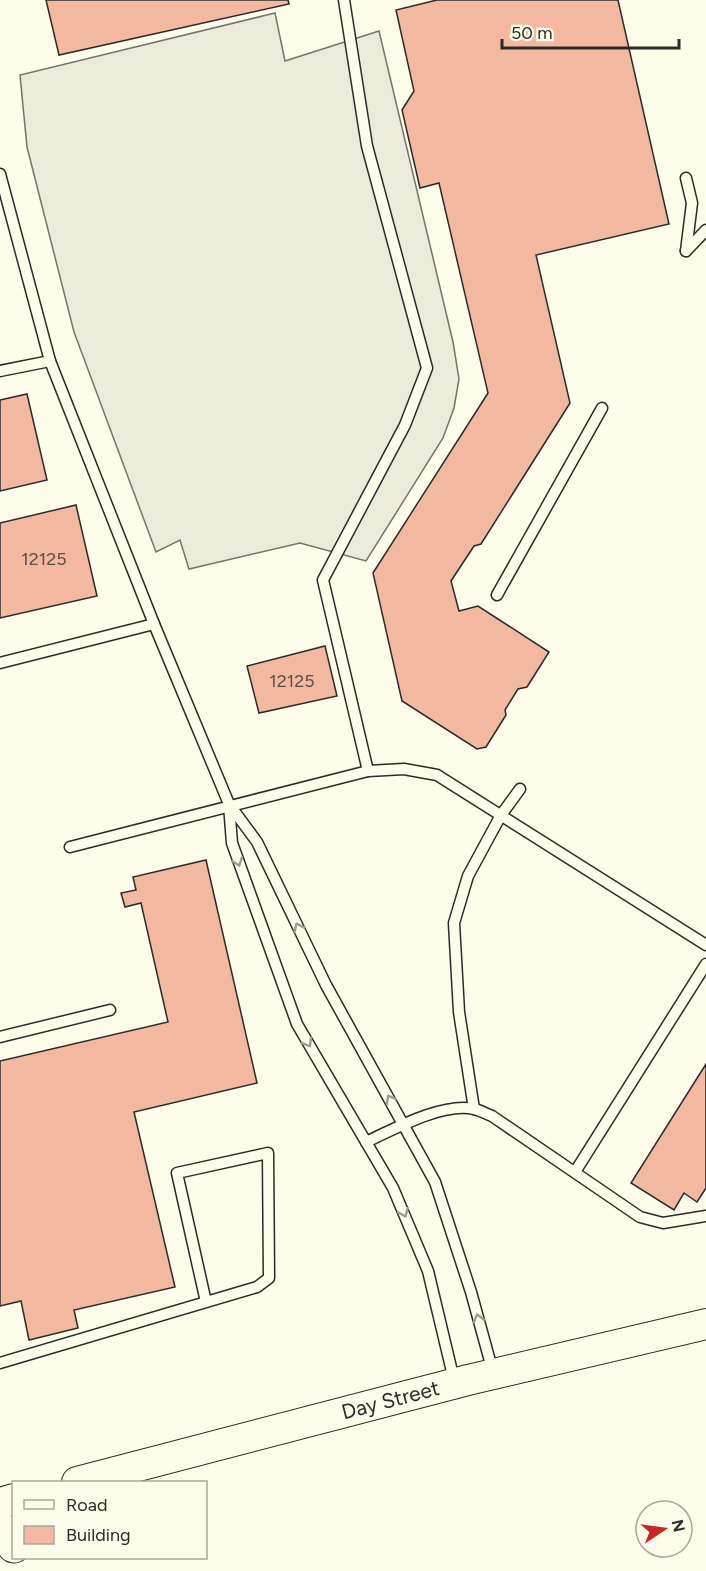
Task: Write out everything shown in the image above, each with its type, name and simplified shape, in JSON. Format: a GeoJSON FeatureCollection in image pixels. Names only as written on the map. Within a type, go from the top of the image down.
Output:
{"type":"FeatureCollection","features":[{"type":"Feature","properties":{"kind":"highway"},"geometry":{"type":"LineString","coordinates":[[0,1528],[12,1543]]}},
{"type":"Feature","properties":{"kind":"main road","name":"Day Street"},"geometry":{"type":"LineString","coordinates":[[81,1481],[455,1384],[706,1324]]}},
{"type":"Feature","properties":{"kind":"lane"},"geometry":{"type":"LineString","coordinates":[[344,0],[367,146],[427,368],[405,425],[323,580],[368,771]]}},
{"type":"Feature","properties":{"kind":"lane"},"geometry":{"type":"LineString","coordinates":[[0,174],[50,361],[154,624],[229,804],[256,842],[326,985],[435,1182],[471,1292],[493,1375]]}},
{"type":"Feature","properties":{"kind":"lane"},"geometry":{"type":"LineString","coordinates":[[686,178],[692,203],[686,251],[706,230]]}},
{"type":"Feature","properties":{"kind":"lane"},"geometry":{"type":"LineString","coordinates":[[0,371],[50,361]]}},
{"type":"Feature","properties":{"kind":"lane"},"geometry":{"type":"LineString","coordinates":[[497,595],[602,408]]}},
{"type":"Feature","properties":{"kind":"lane"},"geometry":{"type":"LineString","coordinates":[[0,663],[154,624]]}},
{"type":"Feature","properties":{"kind":"lane"},"geometry":{"type":"LineString","coordinates":[[70,847],[139,831],[229,804],[368,771],[404,769],[437,775],[706,945]]}},
{"type":"Feature","properties":{"kind":"lane"},"geometry":{"type":"LineString","coordinates":[[474,1109],[459,1012],[454,923],[468,876],[501,816],[520,789]]}},
{"type":"Feature","properties":{"kind":"lane"},"geometry":{"type":"LineString","coordinates":[[229,804],[232,843],[297,1024],[393,1188],[428,1271],[455,1384]]}},
{"type":"Feature","properties":{"kind":"lane"},"geometry":{"type":"LineString","coordinates":[[575,1172],[706,964]]}},
{"type":"Feature","properties":{"kind":"lane"},"geometry":{"type":"LineString","coordinates":[[0,1037],[110,1010]]}},
{"type":"Feature","properties":{"kind":"lane"},"geometry":{"type":"LineString","coordinates":[[366,1142],[404,1125],[456,1108],[474,1109],[492,1116],[640,1217],[663,1224],[706,1216]]}},
{"type":"Feature","properties":{"kind":"lane"},"geometry":{"type":"LineString","coordinates":[[0,1363],[257,1287],[269,1278],[268,1153],[177,1173],[206,1302]]}},
{"type":"Feature","properties":{"kind":"shaded area"},"geometry":{"type":"Polygon","coordinates":[[[275,13],[285,61],[379,31],[453,342],[459,379],[454,408],[443,438],[366,561],[300,543],[189,569],[180,540],[156,552],[74,332],[27,147],[20,75],[275,13]]]}},
{"type":"Feature","properties":{"kind":"building"},"geometry":{"type":"Polygon","coordinates":[[[46,0],[288,0],[289,4],[59,55],[46,0]]]}},
{"type":"Feature","properties":{"kind":"building"},"geometry":{"type":"Polygon","coordinates":[[[437,0],[618,0],[669,224],[536,255],[570,403],[481,544],[474,546],[451,581],[459,611],[478,606],[549,652],[527,687],[518,689],[505,710],[506,715],[486,747],[477,749],[402,701],[373,573],[488,393],[439,183],[420,188],[402,110],[414,91],[396,10],[437,0]]]}},
{"type":"Feature","properties":{"kind":"building"},"geometry":{"type":"Polygon","coordinates":[[[27,394],[47,480],[0,491],[0,400],[27,394]]]}},
{"type":"Feature","properties":{"kind":"building"},"geometry":{"type":"Polygon","coordinates":[[[76,505],[97,596],[0,618],[0,523],[76,505]]]}},
{"type":"Feature","properties":{"kind":"building"},"geometry":{"type":"Polygon","coordinates":[[[325,646],[337,696],[259,713],[247,666],[325,646]]]}},
{"type":"Feature","properties":{"kind":"building"},"geometry":{"type":"Polygon","coordinates":[[[206,860],[257,1083],[134,1112],[175,1287],[74,1310],[78,1328],[29,1340],[21,1301],[0,1306],[0,1061],[168,1022],[141,903],[125,907],[121,893],[136,890],[133,877],[206,860]]]}},
{"type":"Feature","properties":{"kind":"building"},"geometry":{"type":"Polygon","coordinates":[[[706,1064],[706,1188],[697,1202],[684,1193],[674,1210],[631,1183],[706,1064]]]}}]}
